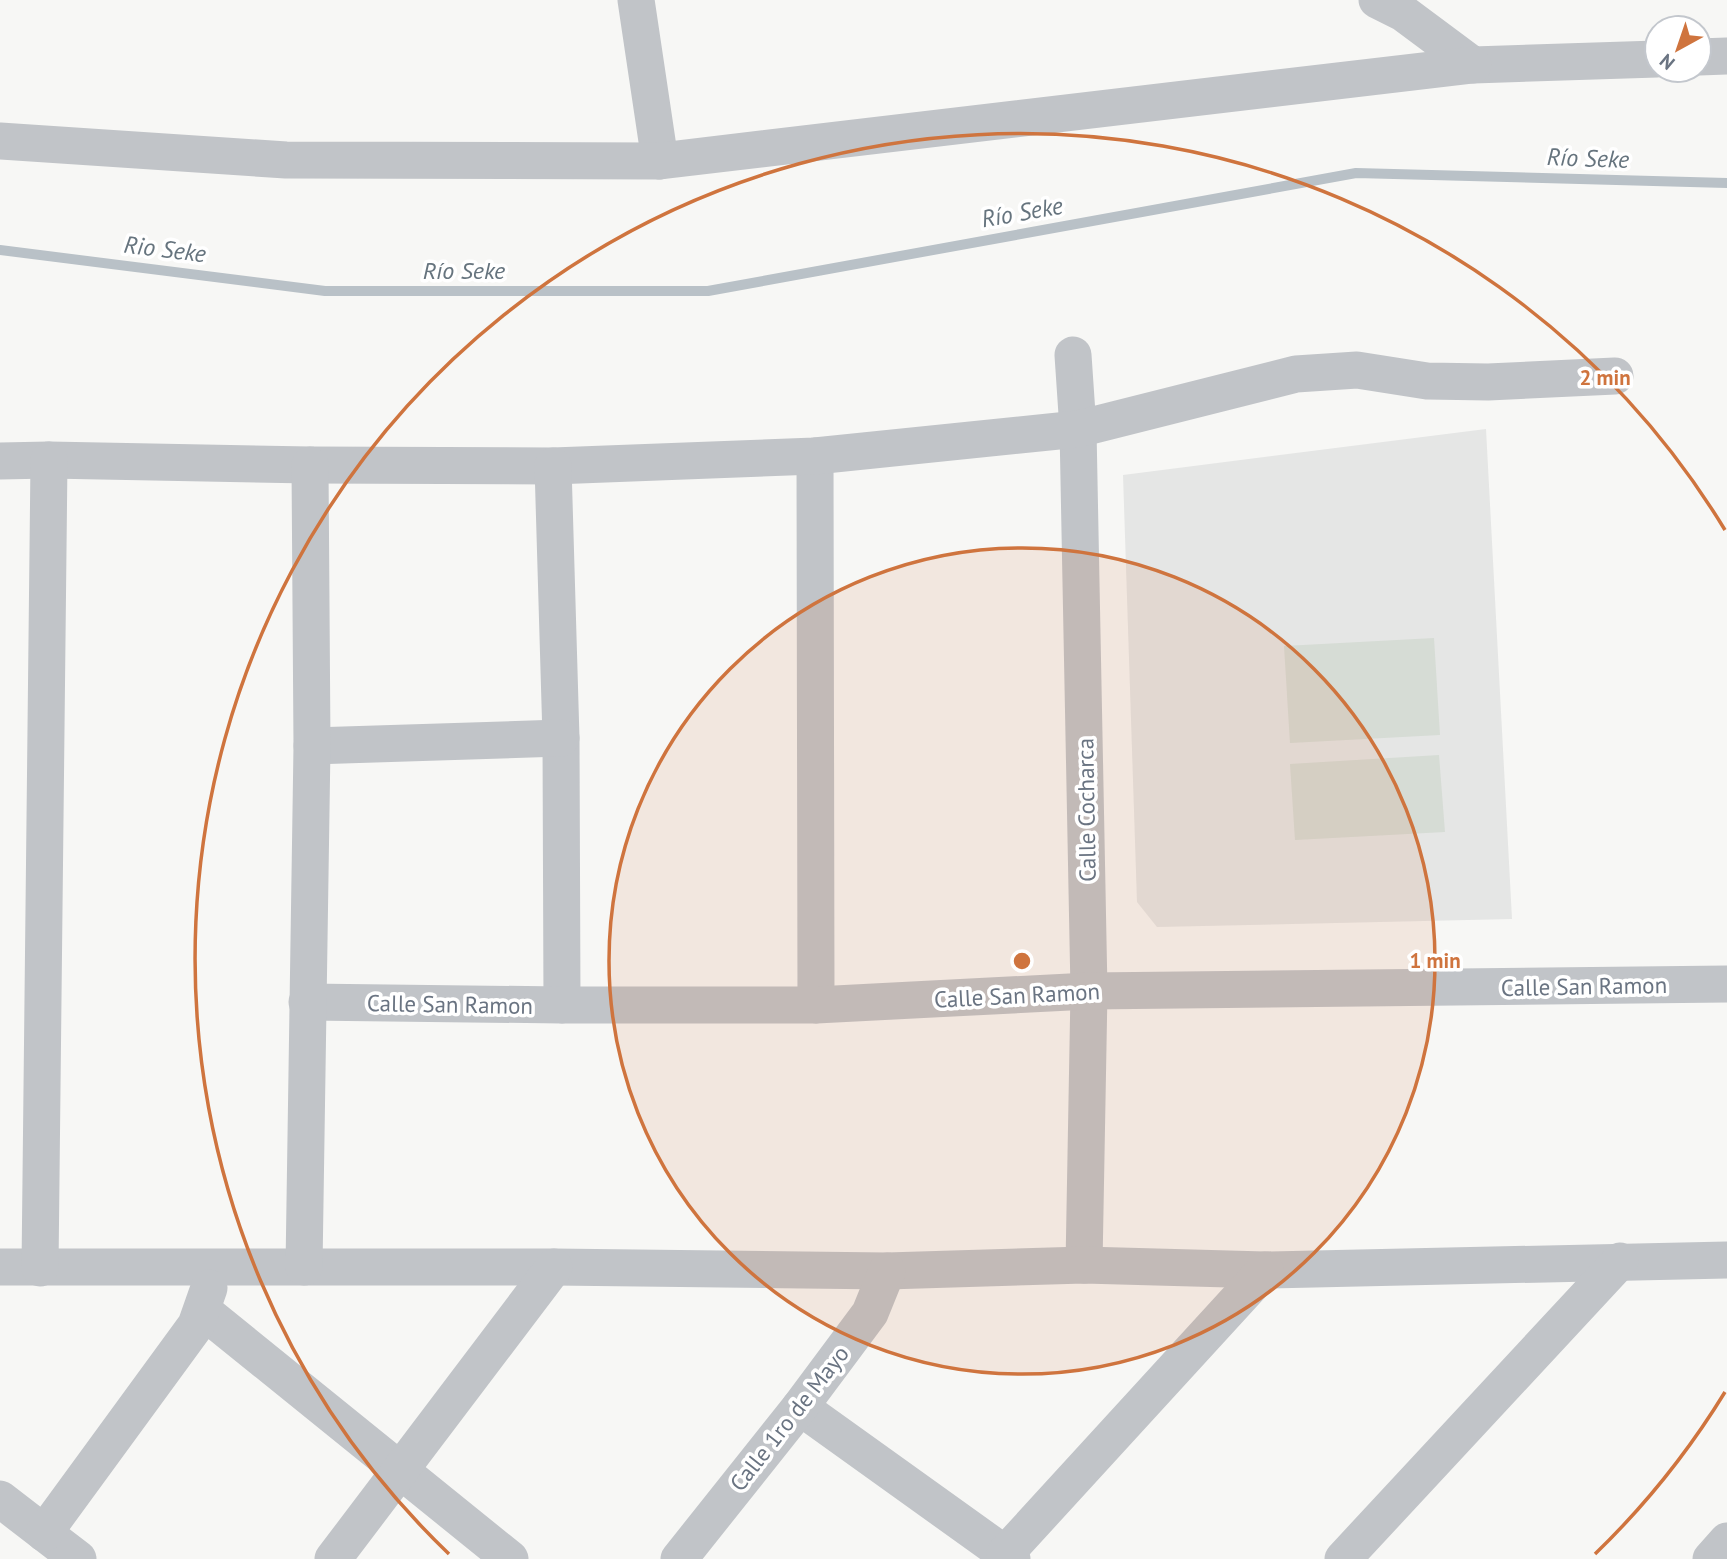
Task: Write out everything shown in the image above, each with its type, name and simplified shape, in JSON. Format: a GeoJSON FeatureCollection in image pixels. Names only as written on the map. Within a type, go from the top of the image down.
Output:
{"type":"FeatureCollection","features":[{"type":"Feature","properties":{"kind":"street"},"geometry":{"type":"LineString","coordinates":[[636,0],[660,161]]}},
{"type":"Feature","properties":{"kind":"street"},"geometry":{"type":"LineString","coordinates":[[1377,0],[1404,13],[1473,65]]}},
{"type":"Feature","properties":{"kind":"street"},"geometry":{"type":"LineString","coordinates":[[0,141],[286,160],[660,161],[1473,65],[1643,59]]}},
{"type":"Feature","properties":{"kind":"street","name":"Calle Cocharca"},"geometry":{"type":"LineString","coordinates":[[1073,355],[1078,429],[1089,991],[1084,1265]]}},
{"type":"Feature","properties":{"kind":"street"},"geometry":{"type":"LineString","coordinates":[[0,461],[553,466],[815,456],[1078,429],[1296,374],[1357,370],[1427,381],[1488,382],[1615,376]]}},
{"type":"Feature","properties":{"kind":"street"},"geometry":{"type":"LineString","coordinates":[[815,456],[816,1005]]}},
{"type":"Feature","properties":{"kind":"street"},"geometry":{"type":"LineString","coordinates":[[40,1268],[49,460]]}},
{"type":"Feature","properties":{"kind":"street"},"geometry":{"type":"LineString","coordinates":[[304,1266],[312,746],[310,465]]}},
{"type":"Feature","properties":{"kind":"street"},"geometry":{"type":"LineString","coordinates":[[553,466],[561,738],[562,1005]]}},
{"type":"Feature","properties":{"kind":"street"},"geometry":{"type":"LineString","coordinates":[[312,746],[561,738]]}},
{"type":"Feature","properties":{"kind":"street","name":"Calle San Ramon"},"geometry":{"type":"LineString","coordinates":[[307,1002],[816,1005],[1089,991],[1727,984]]}},
{"type":"Feature","properties":{"kind":"street"},"geometry":{"type":"LineString","coordinates":[[0,1267],[554,1267],[887,1271],[1084,1265],[1265,1270],[1727,1260]]}},
{"type":"Feature","properties":{"kind":"street"},"geometry":{"type":"LineString","coordinates":[[1343,1559],[1620,1261]]}},
{"type":"Feature","properties":{"kind":"street"},"geometry":{"type":"LineString","coordinates":[[44,1533],[196,1325],[216,1267]]}},
{"type":"Feature","properties":{"kind":"street"},"geometry":{"type":"LineString","coordinates":[[332,1559],[554,1267]]}},
{"type":"Feature","properties":{"kind":"street"},"geometry":{"type":"LineString","coordinates":[[800,1407],[1008,1556],[1265,1270]]}},
{"type":"Feature","properties":{"kind":"street","name":"Calle 1ro de Mayo"},"geometry":{"type":"LineString","coordinates":[[679,1559],[800,1407],[870,1313],[887,1271]]}},
{"type":"Feature","properties":{"kind":"street"},"geometry":{"type":"LineString","coordinates":[[202,1310],[510,1559]]}},
{"type":"Feature","properties":{"kind":"street"},"geometry":{"type":"LineString","coordinates":[[0,1499],[78,1559]]}},
{"type":"Feature","properties":{"kind":"street"},"geometry":{"type":"LineString","coordinates":[[1711,1559],[1727,1541]]}},
{"type":"Feature","properties":{"kind":"shaded area"},"geometry":{"type":"Polygon","coordinates":[[[1486,429],[1512,919],[1157,927],[1137,902],[1123,475],[1486,429]]]}},
{"type":"Feature","properties":{"kind":"shaded area"},"geometry":{"type":"Polygon","coordinates":[[[1434,638],[1440,735],[1290,743],[1284,646],[1434,638]]]}},
{"type":"Feature","properties":{"kind":"shaded area"},"geometry":{"type":"Polygon","coordinates":[[[1439,755],[1445,832],[1295,840],[1290,764],[1439,755]]]}},
{"type":"Feature","properties":{"kind":"waterway","name":"Río Seke"},"geometry":{"type":"LineString","coordinates":[[0,250],[325,291],[708,291],[1356,173],[1727,183]]}},
{"type":"Feature","properties":{"kind":"water label","name":"Rio Seke"},"geometry":{"type":"Point","coordinates":[165,249]}}]}
